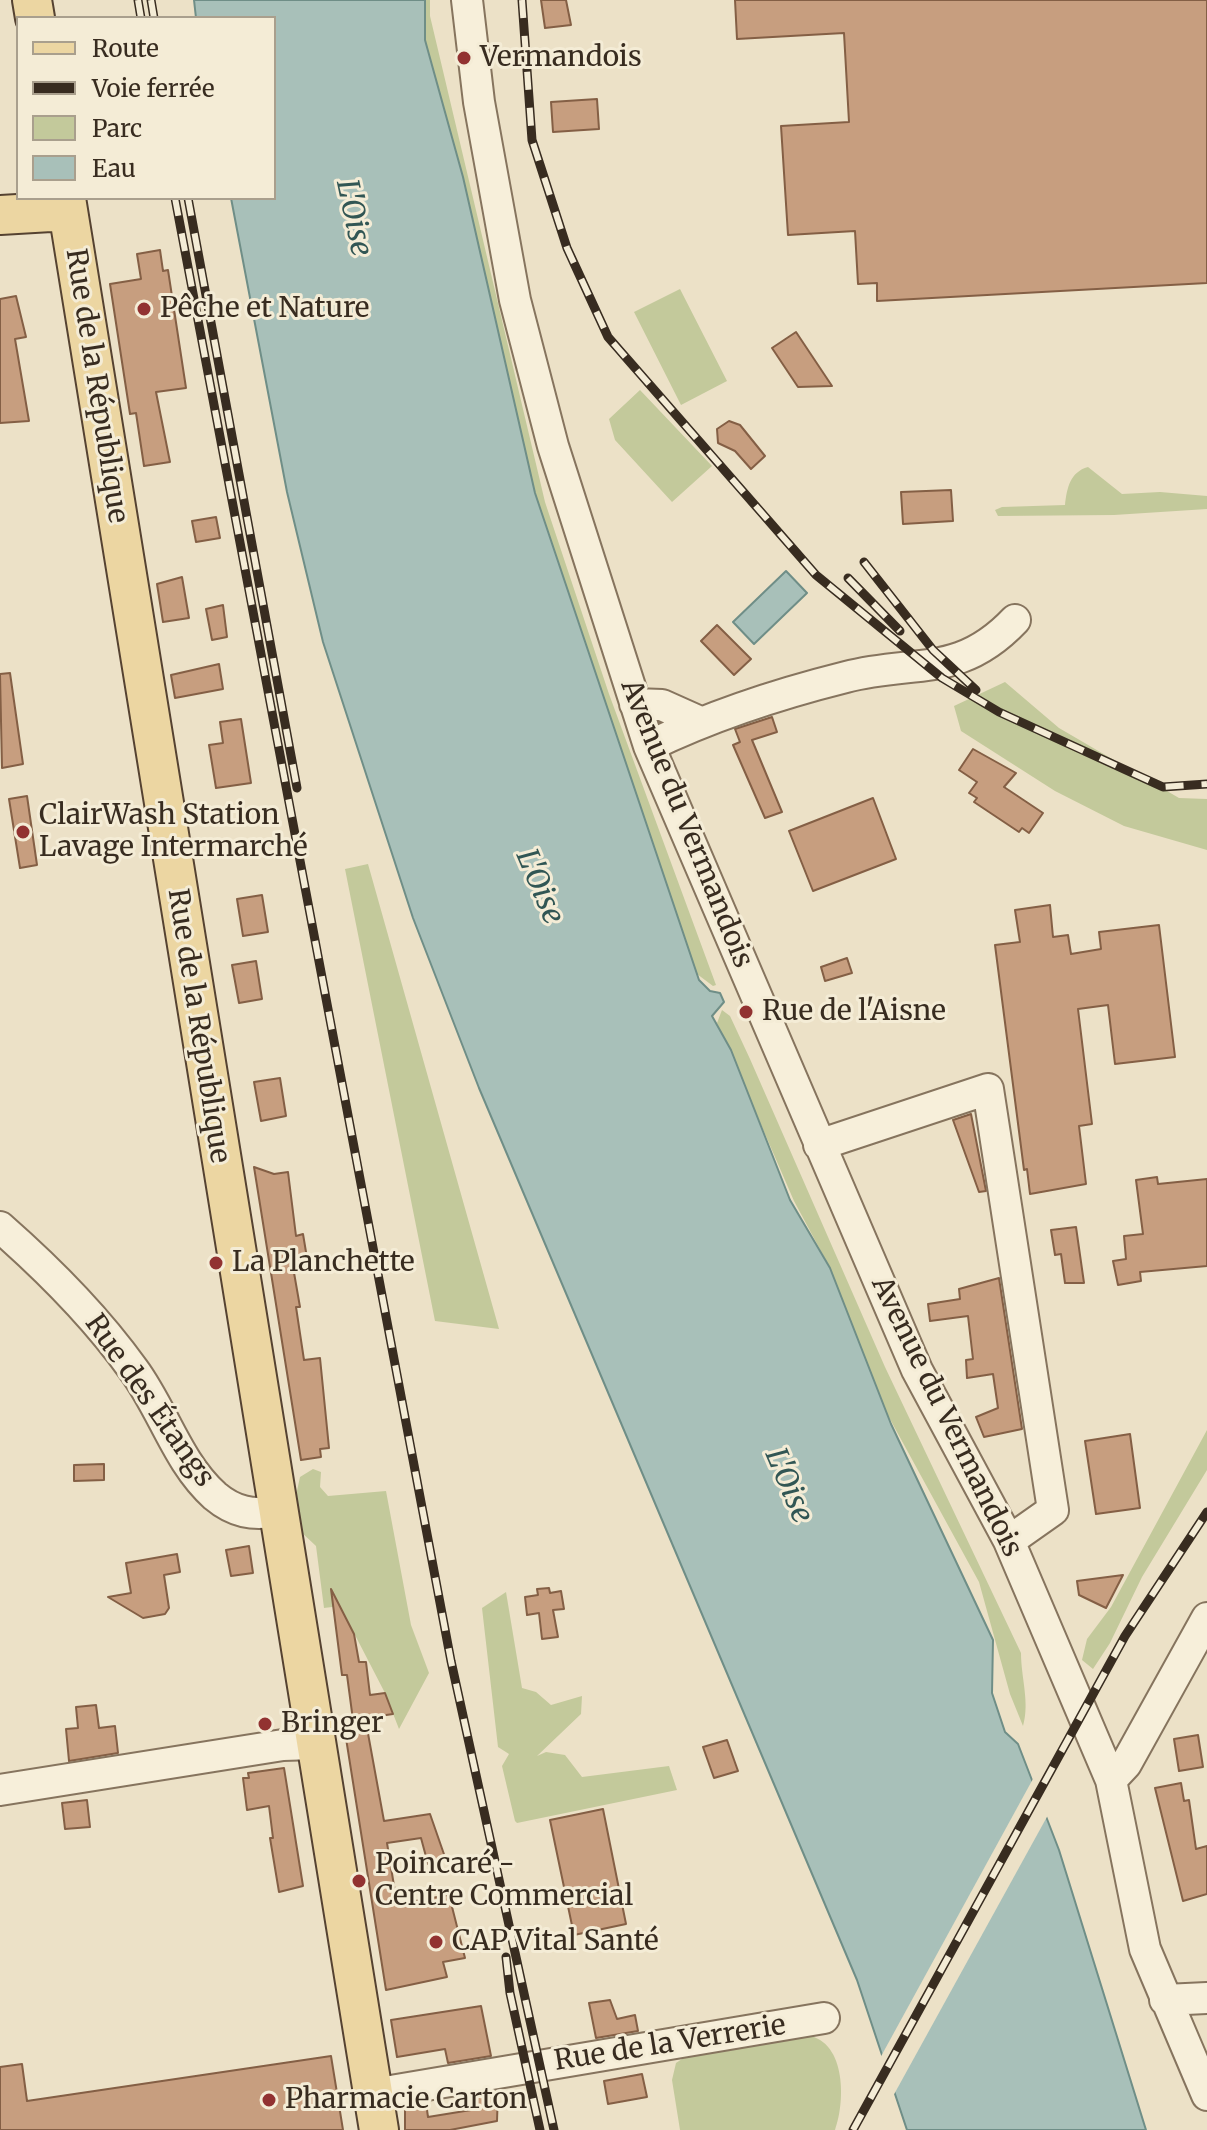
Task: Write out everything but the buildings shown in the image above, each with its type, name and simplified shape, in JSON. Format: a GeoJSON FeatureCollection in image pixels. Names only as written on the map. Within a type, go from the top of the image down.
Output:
{"type":"FeatureCollection","features":[{"type":"Feature","properties":{"kind":"main road"},"geometry":{"type":"LineString","coordinates":[[0,215],[67,205]]}},
{"type":"Feature","properties":{"kind":"main road","name":"Rue de la République"},"geometry":{"type":"LineString","coordinates":[[67,205],[376,2112]]}},
{"type":"Feature","properties":{"kind":"street","name":"Avenue du Vermandois"},"geometry":{"type":"LineString","coordinates":[[467,0],[479,102],[515,300],[553,446],[649,746],[917,1370],[1009,1541],[1111,1780],[1145,1949],[1207,2095]]}},
{"type":"Feature","properties":{"kind":"street"},"geometry":{"type":"LineString","coordinates":[[649,746],[700,722],[847,676],[948,664],[977,653],[1015,620]]}},
{"type":"Feature","properties":{"kind":"street"},"geometry":{"type":"LineString","coordinates":[[635,704],[662,705],[700,722]]}},
{"type":"Feature","properties":{"kind":"street"},"geometry":{"type":"LineString","coordinates":[[819,1145],[988,1089],[1053,1510],[1009,1541]]}},
{"type":"Feature","properties":{"kind":"street","name":"Rue des Étangs"},"geometry":{"type":"LineString","coordinates":[[0,1227],[86,1310],[134,1370],[164,1418],[190,1470],[218,1498],[250,1515],[277,1511]]}},
{"type":"Feature","properties":{"kind":"street"},"geometry":{"type":"LineString","coordinates":[[1111,1780],[1126,1764],[1207,1618]]}},
{"type":"Feature","properties":{"kind":"street"},"geometry":{"type":"LineString","coordinates":[[0,1790],[283,1745],[315,1744]]}},
{"type":"Feature","properties":{"kind":"street"},"geometry":{"type":"LineString","coordinates":[[1165,2000],[1207,1998]]}},
{"type":"Feature","properties":{"kind":"street","name":"Rue de la Verrerie"},"geometry":{"type":"LineString","coordinates":[[376,2112],[824,2018]]}},
{"type":"Feature","properties":{"kind":"green space"},"geometry":{"type":"Polygon","coordinates":[[[418,0],[430,0],[430,16],[545,502],[609,694],[716,985],[713,986],[689,968],[572,640],[442,142],[418,0]]]}},
{"type":"Feature","properties":{"kind":"green space"},"geometry":{"type":"Polygon","coordinates":[[[680,289],[727,381],[681,405],[634,312],[680,289]]]}},
{"type":"Feature","properties":{"kind":"green space"},"geometry":{"type":"Polygon","coordinates":[[[640,390],[712,466],[672,502],[615,440],[609,419],[640,390]]]}},
{"type":"Feature","properties":{"kind":"green space"},"geometry":{"type":"Polygon","coordinates":[[[1088,467],[1122,494],[1160,492],[1207,496],[1207,509],[1114,515],[998,516],[995,510],[1002,507],[1065,505],[1073,477],[1088,467]]]}},
{"type":"Feature","properties":{"kind":"green space"},"geometry":{"type":"Polygon","coordinates":[[[1005,682],[1059,728],[1179,798],[1207,799],[1207,850],[1124,826],[1055,791],[961,731],[954,706],[1005,682]]]}},
{"type":"Feature","properties":{"kind":"green space"},"geometry":{"type":"Polygon","coordinates":[[[368,864],[499,1329],[435,1321],[345,869],[368,864]]]}},
{"type":"Feature","properties":{"kind":"green space"},"geometry":{"type":"Polygon","coordinates":[[[722,1010],[730,1016],[750,1059],[885,1367],[1021,1653],[1025,1699],[1023,1726],[1010,1694],[979,1582],[879,1399],[830,1268],[794,1201],[717,1023],[722,1010]]]}},
{"type":"Feature","properties":{"kind":"green space"},"geometry":{"type":"Polygon","coordinates":[[[1207,1430],[1207,1470],[1142,1577],[1110,1643],[1093,1669],[1082,1660],[1087,1639],[1111,1607],[1207,1430]]]}},
{"type":"Feature","properties":{"kind":"green space"},"geometry":{"type":"Polygon","coordinates":[[[313,1469],[321,1472],[320,1487],[328,1496],[386,1491],[411,1625],[429,1673],[399,1729],[385,1693],[340,1606],[324,1608],[316,1546],[300,1531],[295,1500],[300,1477],[313,1469]]]}},
{"type":"Feature","properties":{"kind":"green space"},"geometry":{"type":"Polygon","coordinates":[[[506,1592],[522,1688],[536,1692],[551,1705],[582,1696],[581,1714],[537,1756],[546,1752],[565,1755],[582,1777],[669,1766],[677,1790],[515,1821],[502,1766],[509,1754],[498,1747],[482,1608],[506,1592]]]}},
{"type":"Feature","properties":{"kind":"green space"},"geometry":{"type":"Polygon","coordinates":[[[803,2035],[817,2038],[828,2046],[835,2058],[841,2103],[835,2130],[680,2130],[672,2080],[676,2063],[688,2055],[803,2035]]]}},
{"type":"Feature","properties":{"kind":"water","name":"L'Oise"},"geometry":{"type":"Polygon","coordinates":[[[194,0],[425,0],[425,40],[463,177],[535,493],[699,980],[710,991],[720,993],[724,1002],[712,1016],[731,1050],[790,1200],[830,1268],[891,1424],[993,1640],[992,1693],[1005,1732],[1018,1744],[1059,1850],[1146,2130],[907,2130],[857,1980],[479,1088],[413,918],[323,642],[287,492],[231,200],[276,200],[276,16],[196,16],[194,0]]]}},
{"type":"Feature","properties":{"kind":"water"},"geometry":{"type":"Polygon","coordinates":[[[786,571],[807,593],[754,644],[733,622],[786,571]]]}},
{"type":"Feature","properties":{"kind":"pier"},"geometry":{"type":"Polygon","coordinates":[[[1034,1777],[1048,1815],[892,2098],[879,2060],[1034,1777]]]}},
{"type":"Feature","properties":{"kind":"railway"},"geometry":{"type":"LineString","coordinates":[[138,0],[141,16]]}},
{"type":"Feature","properties":{"kind":"railway"},"geometry":{"type":"LineString","coordinates":[[151,0],[154,16]]}},
{"type":"Feature","properties":{"kind":"railway"},"geometry":{"type":"LineString","coordinates":[[522,0],[532,140],[567,248],[608,337],[816,575],[942,678],[999,712],[1163,787],[1207,784]]}},
{"type":"Feature","properties":{"kind":"railway"},"geometry":{"type":"LineString","coordinates":[[175,200],[451,1661],[554,2130]]}},
{"type":"Feature","properties":{"kind":"railway"},"geometry":{"type":"LineString","coordinates":[[188,200],[297,788]]}},
{"type":"Feature","properties":{"kind":"railway"},"geometry":{"type":"LineString","coordinates":[[864,562],[933,650],[976,690]]}},
{"type":"Feature","properties":{"kind":"railway"},"geometry":{"type":"LineString","coordinates":[[848,578],[900,631]]}},
{"type":"Feature","properties":{"kind":"railway"},"geometry":{"type":"LineString","coordinates":[[853,2130],[1125,1636],[1207,1512]]}},
{"type":"Feature","properties":{"kind":"railway"},"geometry":{"type":"LineString","coordinates":[[506,1957],[510,1993],[540,2130]]}},
{"type":"Feature","properties":{"kind":"place","name":"Vermandois"},"geometry":{"type":"Point","coordinates":[464,58]}},
{"type":"Feature","properties":{"kind":"place","name":"Pêche et Nature"},"geometry":{"type":"Point","coordinates":[144,309]}},
{"type":"Feature","properties":{"kind":"place","name":"ClairWash Station Lavage Intermarché"},"geometry":{"type":"Point","coordinates":[23,832]}},
{"type":"Feature","properties":{"kind":"place","name":"Rue de l'Aisne"},"geometry":{"type":"Point","coordinates":[746,1012]}},
{"type":"Feature","properties":{"kind":"place","name":"La Planchette"},"geometry":{"type":"Point","coordinates":[216,1263]}},
{"type":"Feature","properties":{"kind":"place","name":"Bringer"},"geometry":{"type":"Point","coordinates":[265,1724]}},
{"type":"Feature","properties":{"kind":"place","name":"Poincaré - Centre Commercial"},"geometry":{"type":"Point","coordinates":[359,1881]}},
{"type":"Feature","properties":{"kind":"place","name":"CAP Vital Santé"},"geometry":{"type":"Point","coordinates":[436,1942]}},
{"type":"Feature","properties":{"kind":"place","name":"Pharmacie Carton"},"geometry":{"type":"Point","coordinates":[269,2100]}}]}
